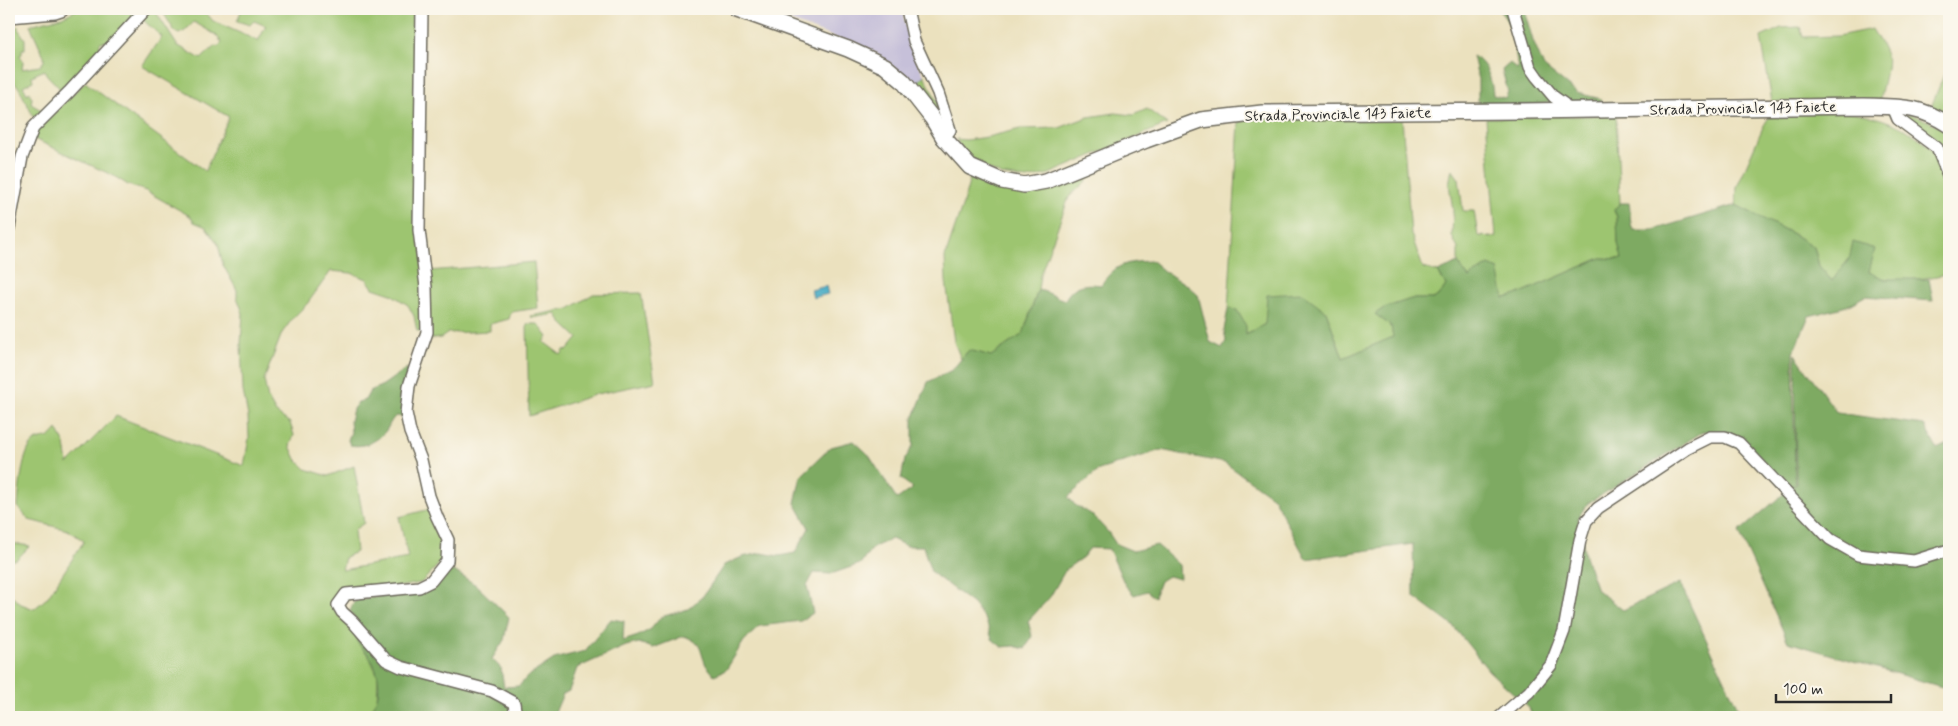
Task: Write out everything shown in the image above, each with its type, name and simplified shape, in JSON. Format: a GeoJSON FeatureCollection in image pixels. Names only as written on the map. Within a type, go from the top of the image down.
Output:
{"type":"FeatureCollection","features":[{"type":"Feature","properties":{"kind":"main road"},"geometry":{"type":"LineString","coordinates":[[9,15],[61,9]]}},
{"type":"Feature","properties":{"kind":"main road","name":"Strada Provinciale 143 Faiete"},"geometry":{"type":"LineString","coordinates":[[737,9],[848,49],[885,66],[903,81],[932,118],[944,138],[970,167],[1002,181],[1024,185],[1046,181],[1146,140],[1201,120],[1268,112],[1514,112],[1893,107],[1922,111],[1949,126]]}},
{"type":"Feature","properties":{"kind":"street"},"geometry":{"type":"LineString","coordinates":[[9,228],[22,157],[33,128],[146,9]]}},
{"type":"Feature","properties":{"kind":"street"},"geometry":{"type":"LineString","coordinates":[[422,9],[419,230],[426,287],[426,332],[409,386],[406,413],[430,496],[448,540],[447,561],[431,581],[419,587],[346,594],[338,605],[342,612],[386,660],[401,667],[492,691],[514,703],[516,717]]}},
{"type":"Feature","properties":{"kind":"street"},"geometry":{"type":"LineString","coordinates":[[907,9],[914,41],[946,112],[950,130],[944,138]]}},
{"type":"Feature","properties":{"kind":"street"},"geometry":{"type":"LineString","coordinates":[[1512,9],[1530,67],[1536,77],[1554,97],[1564,104],[1566,110]]}},
{"type":"Feature","properties":{"kind":"street"},"geometry":{"type":"LineString","coordinates":[[1893,107],[1898,119],[1937,148],[1949,177]]}},
{"type":"Feature","properties":{"kind":"street"},"geometry":{"type":"LineString","coordinates":[[1500,717],[1529,692],[1551,665],[1564,631],[1580,540],[1586,521],[1598,508],[1688,448],[1710,437],[1724,437],[1739,443],[1830,539],[1858,554],[1914,561],[1949,550]]}},
{"type":"Feature","properties":{"kind":"shaded area"},"geometry":{"type":"Polygon","coordinates":[[[757,9],[902,9],[910,47],[924,75],[915,86],[879,55],[869,50],[757,9]]]}},
{"type":"Feature","properties":{"kind":"green space"},"geometry":{"type":"Polygon","coordinates":[[[78,9],[141,9],[110,41],[100,42],[99,53],[61,91],[44,70],[32,76],[33,81],[23,86],[27,94],[29,92],[32,98],[31,104],[43,111],[34,118],[18,86],[9,79],[9,71],[12,70],[9,69],[10,42],[13,26],[19,27],[25,39],[25,49],[22,49],[22,54],[20,55],[23,62],[22,69],[40,66],[44,61],[44,56],[30,25],[62,17],[78,9]]]}},
{"type":"Feature","properties":{"kind":"green space"},"geometry":{"type":"Polygon","coordinates":[[[150,9],[154,9],[177,45],[201,59],[215,46],[218,47],[222,43],[216,35],[194,22],[179,34],[175,32],[161,9],[203,9],[213,21],[258,41],[266,26],[254,21],[250,25],[237,21],[242,9],[418,9],[414,217],[429,271],[534,262],[538,308],[511,312],[509,319],[490,324],[490,331],[448,333],[441,338],[428,339],[422,331],[417,331],[414,316],[408,305],[391,294],[373,288],[367,279],[351,273],[331,271],[307,304],[282,333],[264,380],[268,399],[276,413],[290,423],[294,435],[290,446],[296,459],[306,469],[328,476],[354,466],[364,523],[354,530],[356,552],[345,557],[342,570],[408,558],[399,517],[430,509],[443,536],[443,555],[440,563],[421,583],[337,597],[357,630],[357,642],[369,656],[378,676],[377,702],[371,710],[363,711],[353,717],[9,717],[9,638],[12,636],[13,610],[9,610],[9,594],[21,604],[34,609],[47,598],[84,541],[68,530],[29,520],[18,507],[24,462],[34,442],[48,437],[57,429],[65,444],[68,464],[116,416],[244,466],[249,438],[248,416],[243,391],[241,344],[243,313],[237,297],[237,290],[223,265],[218,244],[206,227],[194,222],[190,216],[146,191],[128,185],[114,176],[32,138],[34,132],[85,82],[205,171],[229,117],[142,66],[162,37],[142,19],[150,9]]]}},
{"type":"Feature","properties":{"kind":"green space"},"geometry":{"type":"Polygon","coordinates":[[[1497,9],[1524,9],[1533,41],[1544,67],[1577,93],[1601,99],[1599,103],[1554,102],[1534,105],[1478,106],[1478,78],[1473,56],[1482,63],[1488,72],[1493,95],[1505,98],[1508,92],[1502,70],[1510,63],[1518,70],[1510,29],[1503,15],[1497,9]]]}},
{"type":"Feature","properties":{"kind":"green space"},"geometry":{"type":"Polygon","coordinates":[[[1800,27],[1803,37],[1838,36],[1872,29],[1883,48],[1887,60],[1880,100],[1772,102],[1761,37],[1781,28],[1800,27]]]}},
{"type":"Feature","properties":{"kind":"green space"},"geometry":{"type":"Polygon","coordinates":[[[1949,62],[1949,119],[1931,107],[1949,62]]]}},
{"type":"Feature","properties":{"kind":"green space"},"geometry":{"type":"Polygon","coordinates":[[[924,75],[937,101],[944,128],[919,81],[924,75]]]}},
{"type":"Feature","properties":{"kind":"green space"},"geometry":{"type":"Polygon","coordinates":[[[1147,109],[1167,124],[1049,174],[1027,179],[1001,175],[980,165],[964,152],[956,139],[966,140],[987,137],[1020,129],[1059,128],[1088,117],[1115,113],[1133,115],[1147,109]]]}},
{"type":"Feature","properties":{"kind":"green space"},"geometry":{"type":"Polygon","coordinates":[[[1845,111],[1876,117],[1906,130],[1919,138],[1940,161],[1946,176],[1949,224],[1949,265],[1945,274],[1914,279],[1889,279],[1865,270],[1849,259],[1832,281],[1819,266],[1814,247],[1736,205],[1737,187],[1763,127],[1772,112],[1845,111]]]}},
{"type":"Feature","properties":{"kind":"green space"},"geometry":{"type":"Polygon","coordinates":[[[1909,113],[1949,130],[1949,147],[1947,150],[1949,150],[1949,162],[1946,151],[1940,143],[1909,119],[1907,117],[1909,113]]]}},
{"type":"Feature","properties":{"kind":"green space"},"geometry":{"type":"Polygon","coordinates":[[[1616,115],[1620,203],[1614,211],[1617,217],[1618,243],[1623,259],[1601,258],[1514,296],[1504,298],[1489,265],[1469,278],[1458,263],[1458,249],[1452,236],[1453,210],[1449,184],[1452,169],[1459,179],[1463,211],[1474,211],[1478,236],[1496,237],[1486,118],[1616,115]]]}},
{"type":"Feature","properties":{"kind":"green space"},"geometry":{"type":"Polygon","coordinates":[[[1402,118],[1411,234],[1423,268],[1438,272],[1446,285],[1440,295],[1433,299],[1411,299],[1384,308],[1376,314],[1391,326],[1394,337],[1343,358],[1326,311],[1265,324],[1245,335],[1228,309],[1239,122],[1252,119],[1402,118]]]}},
{"type":"Feature","properties":{"kind":"green space"},"geometry":{"type":"Polygon","coordinates":[[[1100,168],[1069,197],[1040,275],[1038,290],[1023,334],[991,356],[969,350],[961,359],[954,342],[946,281],[945,257],[971,175],[999,189],[1026,192],[1051,188],[1100,168]]]}},
{"type":"Feature","properties":{"kind":"green space"},"geometry":{"type":"Polygon","coordinates":[[[1620,203],[1629,203],[1633,230],[1653,230],[1736,205],[1814,247],[1819,266],[1832,281],[1849,259],[1853,242],[1875,249],[1869,272],[1885,279],[1929,279],[1933,301],[1865,296],[1847,306],[1809,316],[1793,353],[1795,483],[1789,487],[1742,439],[1727,432],[1704,431],[1587,504],[1578,518],[1585,556],[1597,590],[1623,610],[1680,583],[1742,717],[1534,717],[1525,704],[1489,671],[1453,626],[1414,597],[1413,544],[1306,559],[1273,497],[1225,463],[1161,450],[1099,470],[1068,497],[1075,505],[1091,514],[1108,532],[1116,544],[1133,551],[1157,545],[1179,565],[1180,579],[1168,576],[1160,581],[1154,597],[1147,591],[1134,595],[1125,585],[1109,549],[1090,548],[1083,557],[1066,569],[1050,597],[1028,621],[1032,636],[1025,649],[1014,646],[1002,647],[992,639],[986,621],[973,604],[931,572],[923,546],[906,546],[892,539],[874,547],[860,564],[831,574],[814,573],[807,586],[813,613],[801,621],[760,626],[744,641],[726,670],[714,675],[706,665],[697,644],[684,636],[653,648],[639,643],[626,646],[577,668],[569,691],[563,694],[553,717],[353,717],[363,711],[371,710],[379,690],[376,669],[357,640],[356,624],[350,611],[353,603],[360,599],[412,592],[442,572],[454,571],[476,585],[509,617],[504,640],[492,659],[501,668],[504,687],[519,686],[527,677],[554,659],[585,651],[611,619],[624,621],[623,641],[638,636],[651,629],[661,617],[688,609],[703,596],[724,565],[742,557],[761,553],[779,556],[795,553],[809,528],[795,503],[801,476],[831,447],[854,441],[868,454],[897,499],[913,488],[901,479],[905,459],[913,446],[913,419],[928,382],[952,370],[969,350],[991,356],[1023,334],[1038,290],[1065,300],[1072,291],[1080,286],[1090,284],[1101,285],[1112,272],[1123,265],[1152,261],[1165,272],[1187,285],[1198,295],[1210,342],[1222,348],[1226,341],[1224,330],[1228,309],[1237,310],[1246,326],[1246,335],[1265,324],[1267,295],[1302,293],[1326,311],[1343,358],[1393,337],[1391,326],[1375,314],[1384,308],[1411,299],[1433,299],[1440,295],[1446,285],[1438,272],[1458,263],[1469,278],[1489,265],[1498,269],[1504,298],[1514,296],[1601,258],[1622,259],[1618,243],[1617,217],[1614,210],[1620,203]]]}},
{"type":"Feature","properties":{"kind":"green space"},"geometry":{"type":"Polygon","coordinates":[[[641,293],[655,382],[597,394],[529,416],[527,324],[538,324],[548,337],[544,342],[561,355],[578,338],[561,322],[557,314],[532,318],[531,316],[569,309],[593,294],[641,293]]]}},
{"type":"Feature","properties":{"kind":"green space"},"geometry":{"type":"Polygon","coordinates":[[[1795,354],[1837,413],[1924,425],[1937,449],[1949,443],[1949,689],[1788,642],[1739,532],[1796,483],[1795,354]]]}},
{"type":"Feature","properties":{"kind":"green space"},"geometry":{"type":"Polygon","coordinates":[[[407,368],[409,378],[403,417],[396,416],[384,433],[371,443],[350,445],[348,440],[351,432],[350,421],[353,409],[358,402],[365,400],[370,391],[383,385],[407,368]]]}},
{"type":"Feature","properties":{"kind":"green space"},"geometry":{"type":"Polygon","coordinates":[[[9,543],[30,546],[17,559],[9,561],[9,543]]]}},
{"type":"Feature","properties":{"kind":"water"},"geometry":{"type":"Polygon","coordinates":[[[826,286],[828,294],[813,298],[811,290],[826,286]]]}}]}
